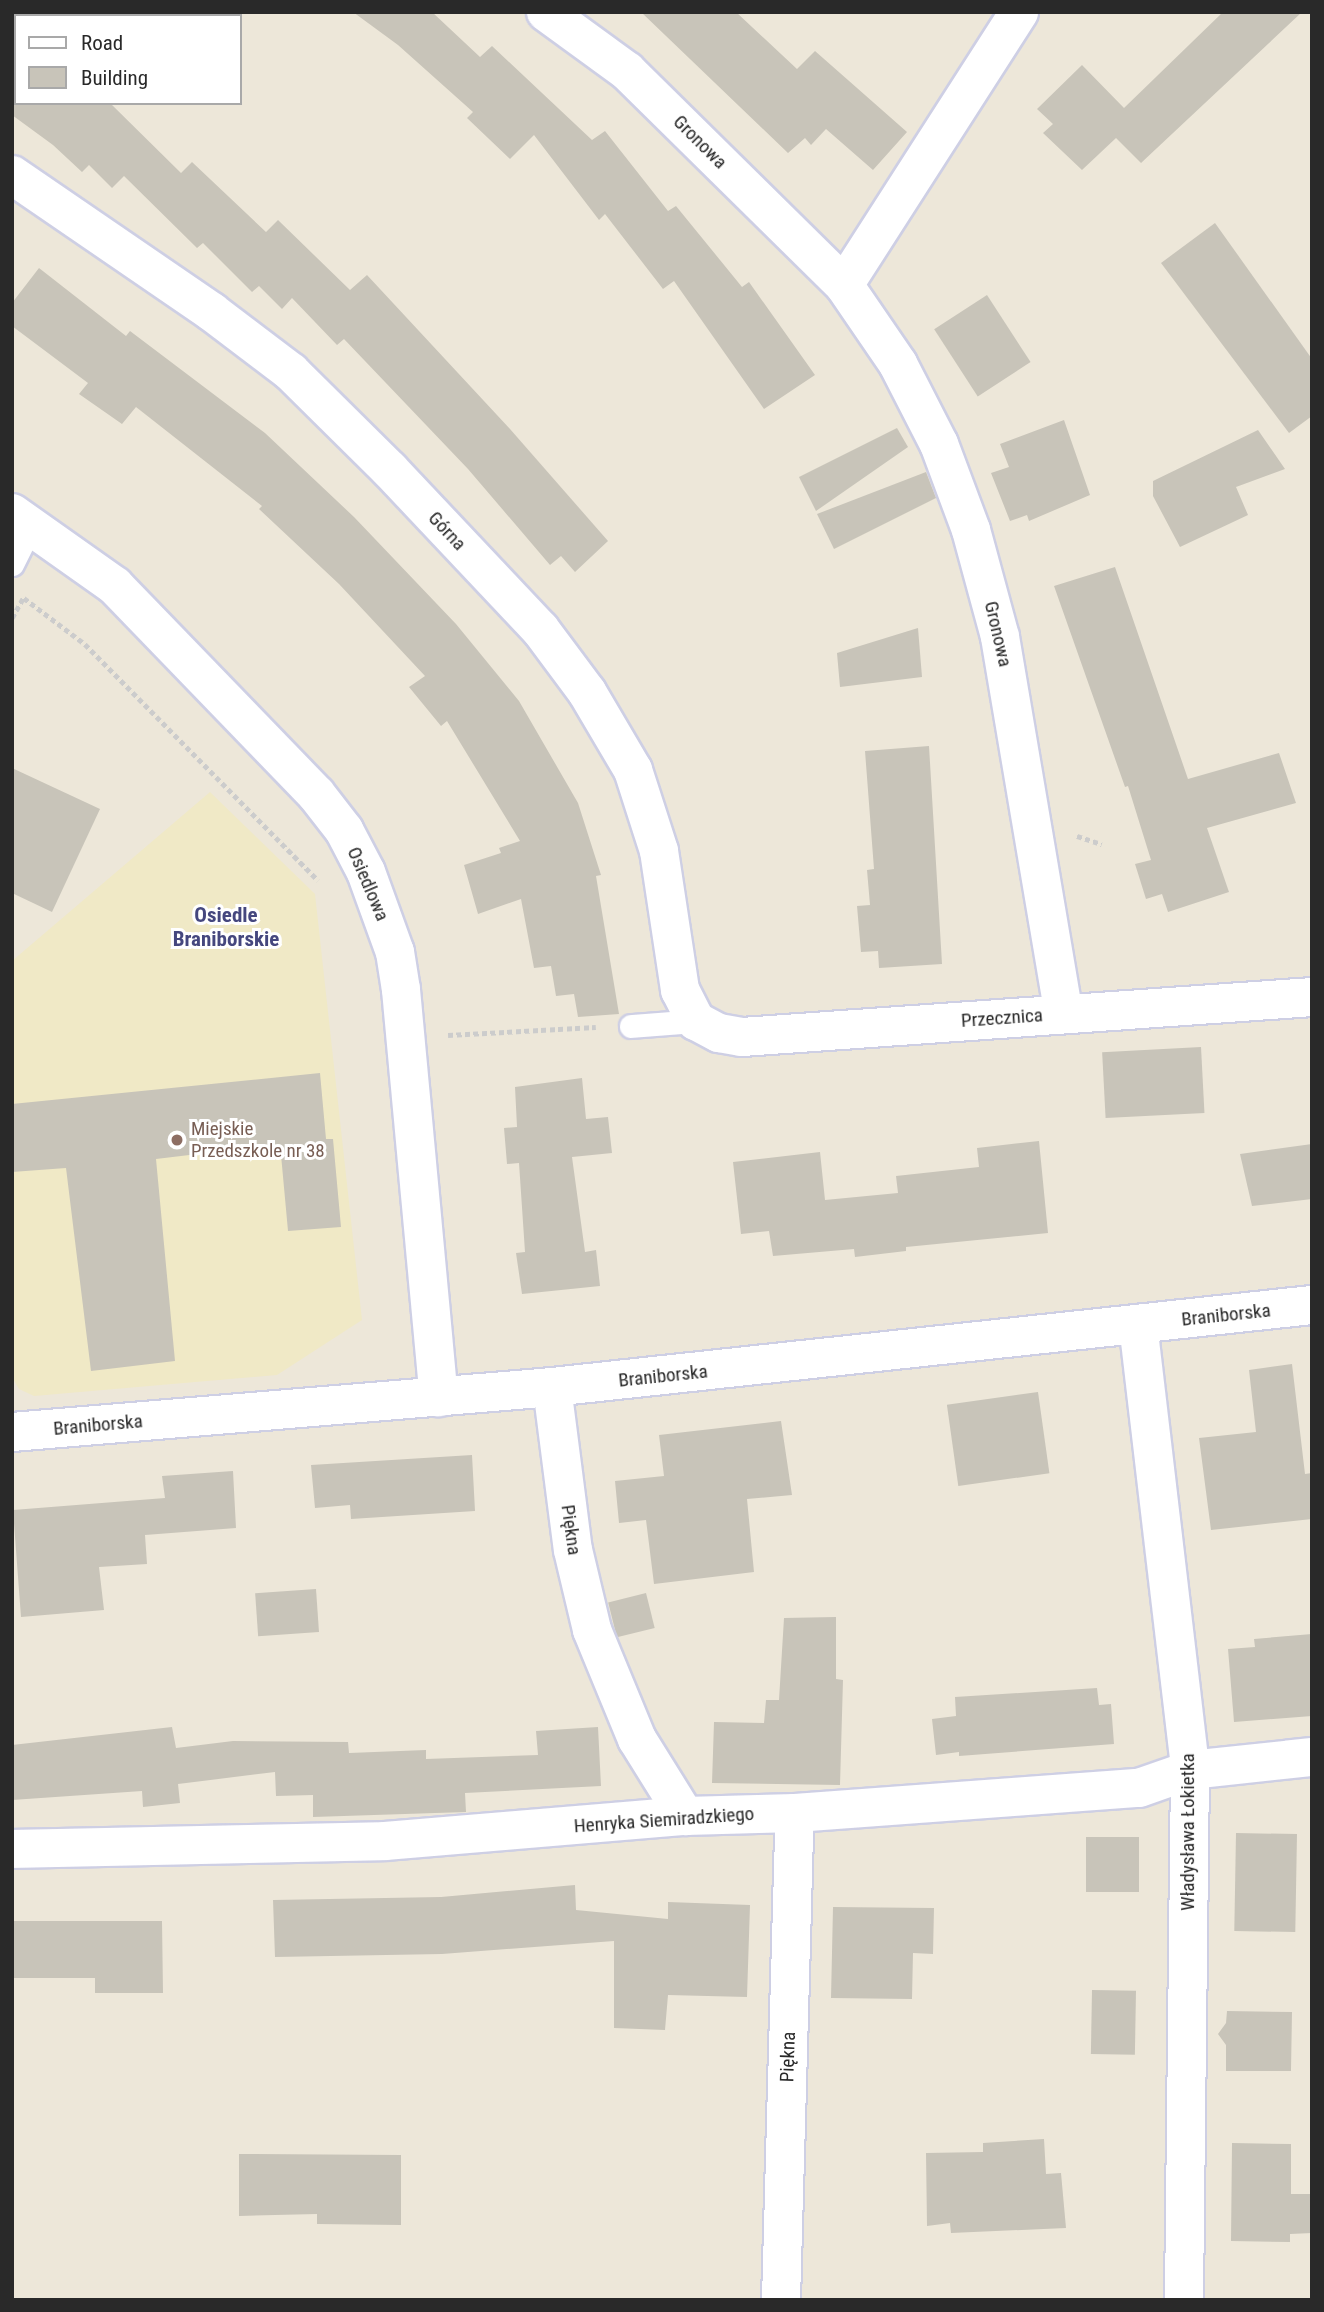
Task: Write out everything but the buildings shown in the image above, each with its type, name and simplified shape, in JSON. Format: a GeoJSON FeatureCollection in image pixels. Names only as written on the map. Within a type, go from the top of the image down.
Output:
{"type":"FeatureCollection","features":[{"type":"Feature","properties":{"kind":"street","name":"Gronowa"},"geometry":{"type":"LineString","coordinates":[[545,12],[627,71],[844,285],[898,364],[939,444],[971,530],[1000,637],[1064,1014]]}},
{"type":"Feature","properties":{"kind":"street"},"geometry":{"type":"LineString","coordinates":[[844,285],[1019,12]]}},
{"type":"Feature","properties":{"kind":"street","name":"Górna"},"geometry":{"type":"LineString","coordinates":[[12,175],[212,312],[291,372],[390,470],[540,629],[587,692],[633,770],[659,851],[680,990],[696,1021]]}},
{"type":"Feature","properties":{"kind":"street","name":"Osiedlowa"},"geometry":{"type":"LineString","coordinates":[[22,519],[115,586],[316,794],[344,830],[366,872],[395,952],[401,990],[439,1397]]}},
{"type":"Feature","properties":{"kind":"street","name":"Przecznica"},"geometry":{"type":"LineString","coordinates":[[696,1021],[719,1033],[742,1037],[1158,1010],[1312,997]]}},
{"type":"Feature","properties":{"kind":"street","name":"Braniborska"},"geometry":{"type":"LineString","coordinates":[[12,1432],[552,1387],[1312,1305]]}},
{"type":"Feature","properties":{"kind":"street","name":"Władysława Łokietka"},"geometry":{"type":"LineString","coordinates":[[1138,1325],[1190,1770],[1184,2300]]}},
{"type":"Feature","properties":{"kind":"street","name":"Piękna"},"geometry":{"type":"LineString","coordinates":[[552,1387],[573,1550],[592,1630],[637,1739],[685,1816]]}},
{"type":"Feature","properties":{"kind":"street","name":"Henryka Siemiradzkiego"},"geometry":{"type":"LineString","coordinates":[[12,1849],[385,1841],[685,1816],[794,1813],[1139,1788],[1190,1770],[1312,1757]]}},
{"type":"Feature","properties":{"kind":"street","name":"Piękna"},"geometry":{"type":"LineString","coordinates":[[781,2300],[794,1813]]}},
{"type":"Feature","properties":{"kind":"lane"},"geometry":{"type":"LineString","coordinates":[[12,564],[22,519]]}},
{"type":"Feature","properties":{"kind":"lane"},"geometry":{"type":"LineString","coordinates":[[631,1026],[696,1021]]}},
{"type":"Feature","properties":{"kind":"path"},"geometry":{"type":"LineString","coordinates":[[12,589],[85,644],[324,886]]}},
{"type":"Feature","properties":{"kind":"path"},"geometry":{"type":"LineString","coordinates":[[12,618],[23,598]]}},
{"type":"Feature","properties":{"kind":"path"},"geometry":{"type":"LineString","coordinates":[[1065,833],[1102,844]]}},
{"type":"Feature","properties":{"kind":"path"},"geometry":{"type":"LineString","coordinates":[[470,1034],[631,1026]]}},
{"type":"Feature","properties":{"kind":"shaded area","name":"Miejskie Przedszkole nr 38"},"geometry":{"type":"Polygon","coordinates":[[[210,792],[315,894],[362,1320],[277,1375],[34,1396],[19,1389],[12,1377],[12,961],[210,792]]]}},
{"type":"Feature","properties":{"kind":"place","name":"Miejskie Przedszkole nr 38"},"geometry":{"type":"Point","coordinates":[177,1140]}},
{"type":"Feature","properties":{"kind":"district","name":"Osiedle Braniborskie"},"geometry":{"type":"Point","coordinates":[226,927]}}]}
